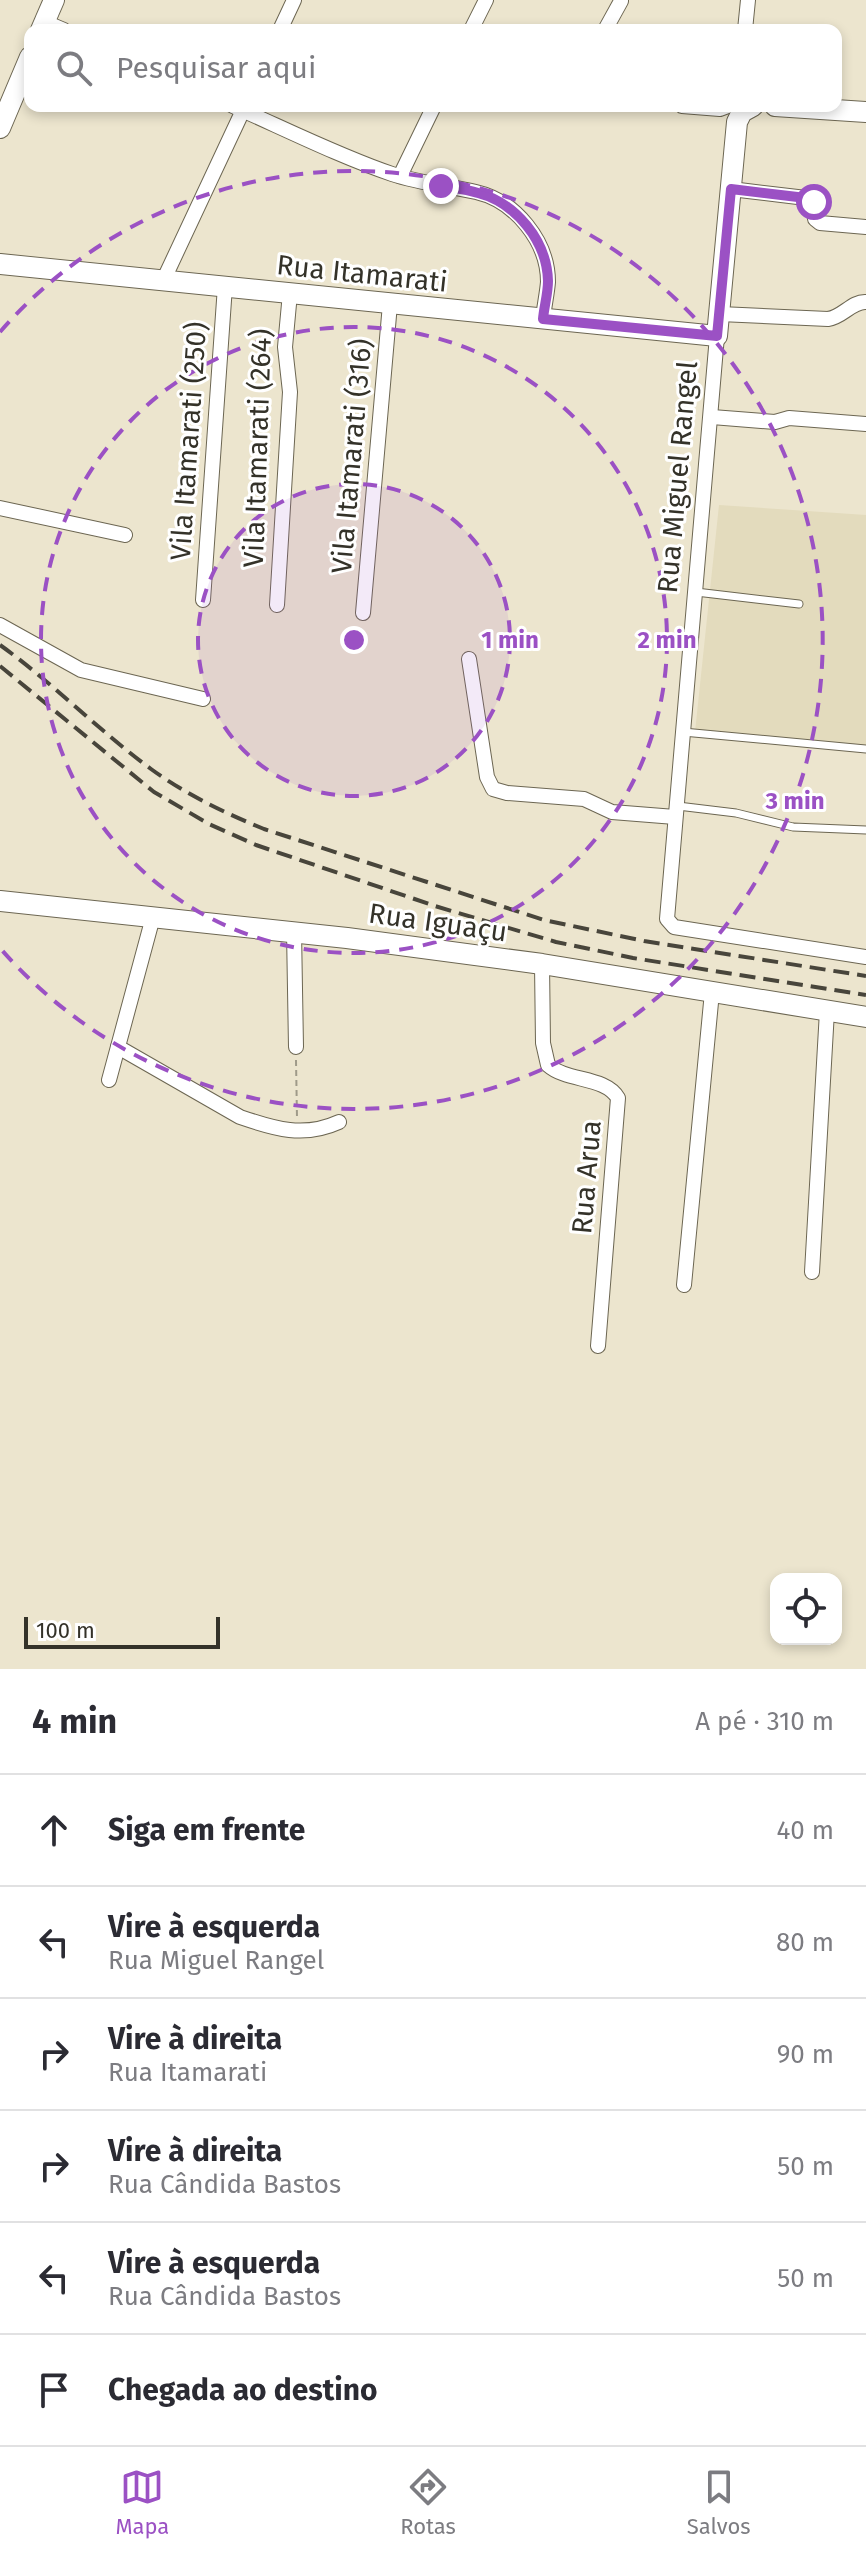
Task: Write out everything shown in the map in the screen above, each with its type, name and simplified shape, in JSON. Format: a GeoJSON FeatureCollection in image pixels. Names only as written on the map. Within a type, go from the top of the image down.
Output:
{"type":"FeatureCollection","features":[{"type":"Feature","properties":{"kind":"main road"},"geometry":{"type":"LineString","coordinates":[[50,24],[54,0]]}},
{"type":"Feature","properties":{"kind":"main road"},"geometry":{"type":"LineString","coordinates":[[0,128],[24,71]]}},
{"type":"Feature","properties":{"kind":"main road"},"geometry":{"type":"LineString","coordinates":[[842,110],[866,112]]}},
{"type":"Feature","properties":{"kind":"main road"},"geometry":{"type":"LineString","coordinates":[[736,128],[742,112]]}},
{"type":"Feature","properties":{"kind":"main road","name":"Rua Miguel Rangel"},"geometry":{"type":"LineString","coordinates":[[717,336],[736,128]]}},
{"type":"Feature","properties":{"kind":"main road","name":"Rua Itamarati"},"geometry":{"type":"LineString","coordinates":[[0,264],[717,336]]}},
{"type":"Feature","properties":{"kind":"main road","name":"Rua Iguaçu"},"geometry":{"type":"LineString","coordinates":[[0,901],[294,931],[542,964],[866,1017]]}},
{"type":"Feature","properties":{"kind":"street"},"geometry":{"type":"LineString","coordinates":[[283,24],[294,0]]}},
{"type":"Feature","properties":{"kind":"street"},"geometry":{"type":"LineString","coordinates":[[474,24],[486,0]]}},
{"type":"Feature","properties":{"kind":"street"},"geometry":{"type":"LineString","coordinates":[[746,24],[748,0]]}},
{"type":"Feature","properties":{"kind":"street"},"geometry":{"type":"LineString","coordinates":[[608,24],[621,1]]}},
{"type":"Feature","properties":{"kind":"street"},"geometry":{"type":"LineString","coordinates":[[164,279],[238,112]]}},
{"type":"Feature","properties":{"kind":"street"},"geometry":{"type":"LineString","coordinates":[[252,112],[400,176],[494,198],[522,219],[534,236],[545,262],[548,281],[543,319]]}},
{"type":"Feature","properties":{"kind":"street"},"geometry":{"type":"LineString","coordinates":[[400,176],[431,112]]}},
{"type":"Feature","properties":{"kind":"street"},"geometry":{"type":"LineString","coordinates":[[727,112],[736,128]]}},
{"type":"Feature","properties":{"kind":"street"},"geometry":{"type":"LineString","coordinates":[[731,189],[806,198],[814,202],[815,219],[820,223],[866,227]]}},
{"type":"Feature","properties":{"kind":"street","name":"Vila Itamarati (250)"},"geometry":{"type":"LineString","coordinates":[[203,600],[225,286]]}},
{"type":"Feature","properties":{"kind":"street","name":"Vila Itamarati (264)"},"geometry":{"type":"LineString","coordinates":[[277,605],[290,392],[285,347],[290,293]]}},
{"type":"Feature","properties":{"kind":"street"},"geometry":{"type":"LineString","coordinates":[[720,314],[828,319],[838,317],[860,302],[866,302]]}},
{"type":"Feature","properties":{"kind":"street","name":"Vila Itamarati (316)"},"geometry":{"type":"LineString","coordinates":[[363,613],[390,304]]}},
{"type":"Feature","properties":{"kind":"street","name":"Rua Miguel Rangel"},"geometry":{"type":"LineString","coordinates":[[717,336],[667,919],[671,925],[866,957]]}},
{"type":"Feature","properties":{"kind":"street"},"geometry":{"type":"LineString","coordinates":[[712,417],[775,422],[789,418],[866,424]]}},
{"type":"Feature","properties":{"kind":"street"},"geometry":{"type":"LineString","coordinates":[[0,508],[125,535]]}},
{"type":"Feature","properties":{"kind":"street"},"geometry":{"type":"LineString","coordinates":[[0,625],[31,645],[81,670],[203,699]]}},
{"type":"Feature","properties":{"kind":"street"},"geometry":{"type":"LineString","coordinates":[[469,659],[487,777],[493,789],[507,793],[584,799],[612,812],[676,812]]}},
{"type":"Feature","properties":{"kind":"street"},"geometry":{"type":"LineString","coordinates":[[109,1080],[153,917]]}},
{"type":"Feature","properties":{"kind":"street"},"geometry":{"type":"LineString","coordinates":[[294,931],[296,1047]]}},
{"type":"Feature","properties":{"kind":"street","name":"Rua Arua"},"geometry":{"type":"LineString","coordinates":[[542,964],[543,1043],[548,1065],[562,1074],[608,1087],[618,1098],[598,1346]]}},
{"type":"Feature","properties":{"kind":"street"},"geometry":{"type":"LineString","coordinates":[[684,1285],[712,992]]}},
{"type":"Feature","properties":{"kind":"street"},"geometry":{"type":"LineString","coordinates":[[812,1272],[827,1011]]}},
{"type":"Feature","properties":{"kind":"street"},"geometry":{"type":"LineString","coordinates":[[118,1047],[240,1117],[261,1124],[311,1132],[339,1122]]}},
{"type":"Feature","properties":{"kind":"lane"},"geometry":{"type":"LineString","coordinates":[[696,592],[799,604]]}},
{"type":"Feature","properties":{"kind":"lane"},"geometry":{"type":"LineString","coordinates":[[683,732],[866,749]]}},
{"type":"Feature","properties":{"kind":"lane"},"geometry":{"type":"LineString","coordinates":[[676,812],[736,813],[793,827],[866,830]]}},
{"type":"Feature","properties":{"kind":"path"},"geometry":{"type":"LineString","coordinates":[[296,1047],[297,1131]]}},
{"type":"Feature","properties":{"kind":"shaded area"},"geometry":{"type":"Polygon","coordinates":[[[719,505],[866,515],[866,745],[695,732],[719,505]]]}},
{"type":"Feature","properties":{"kind":"railway"},"geometry":{"type":"LineString","coordinates":[[0,645],[164,778],[264,829],[544,920],[644,941],[866,976]]}},
{"type":"Feature","properties":{"kind":"railway"},"geometry":{"type":"LineString","coordinates":[[0,666],[154,792],[209,824],[256,845],[435,906],[556,942],[633,958],[866,995]]}},
{"type":"Feature","properties":{"kind":"route"},"geometry":{"type":"LineString","coordinates":[[441,186],[494,198],[522,219],[534,236],[545,262],[548,281],[543,319],[717,336],[731,189],[806,198],[814,202]]}}]}
